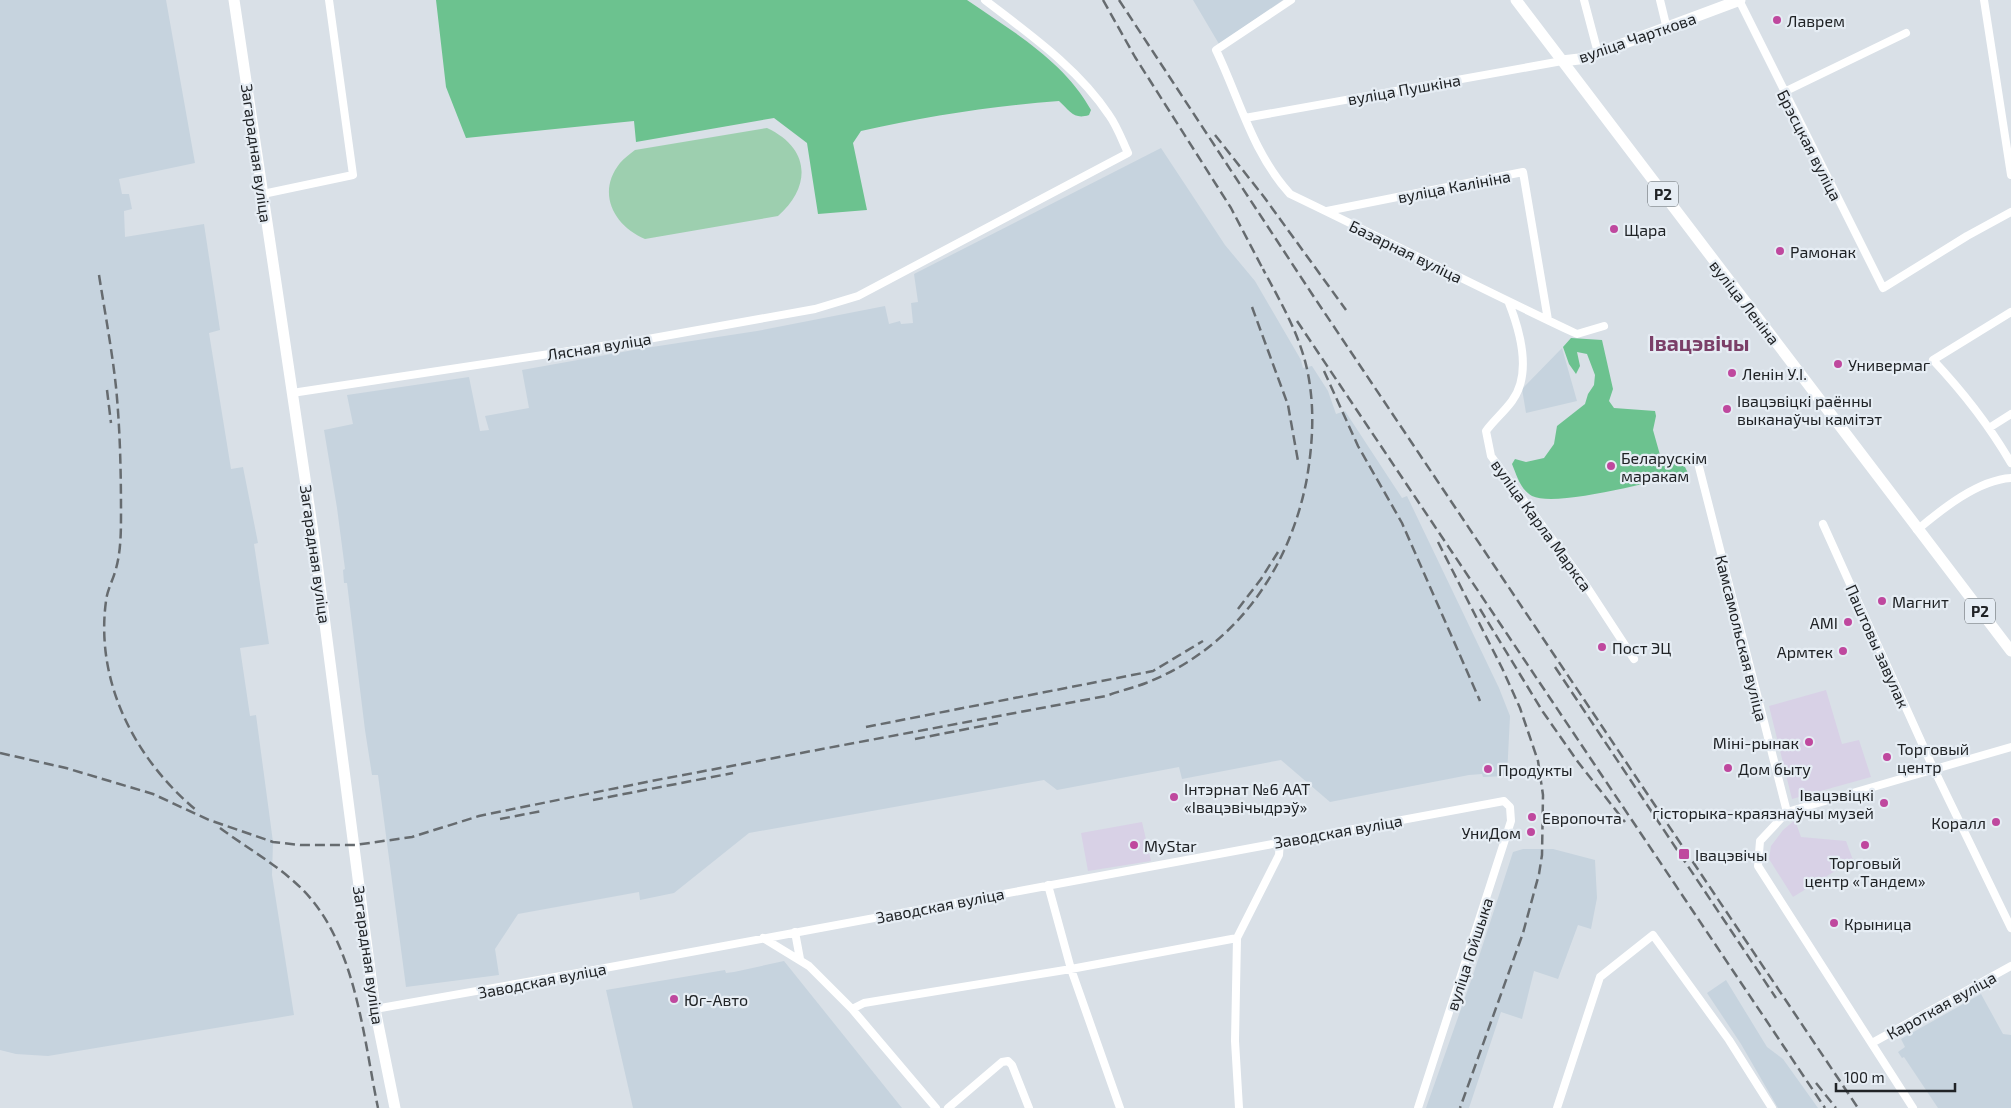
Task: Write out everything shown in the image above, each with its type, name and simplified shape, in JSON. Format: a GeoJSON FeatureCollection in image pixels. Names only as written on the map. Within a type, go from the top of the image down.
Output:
{"type":"FeatureCollection","features":[{"type":"Feature","properties":{"kind":"main road","name":"Загарадная вуліца"},"geometry":{"type":"LineString","coordinates":[[234,0],[341,734],[375,1009],[395,1108]]}},
{"type":"Feature","properties":{"kind":"main road","name":"вуліца Леніна"},"geometry":{"type":"LineString","coordinates":[[1516,0],[1917,530],[2011,651]]}},
{"type":"Feature","properties":{"kind":"main road","name":"вуліца Чарткова"},"geometry":{"type":"LineString","coordinates":[[1562,61],[1579,59],[1598,53],[1667,29],[1713,5],[1739,0]]}},
{"type":"Feature","properties":{"kind":"street"},"geometry":{"type":"LineString","coordinates":[[263,194],[353,175],[329,0]]}},
{"type":"Feature","properties":{"kind":"street","name":"Лясная вуліца"},"geometry":{"type":"LineString","coordinates":[[292,393],[639,340],[815,309],[858,296],[1128,153],[1110,115],[1081,81],[1040,42],[985,0]]}},
{"type":"Feature","properties":{"kind":"street","name":"Базарная вуліца"},"geometry":{"type":"LineString","coordinates":[[1291,0],[1216,50],[1257,149],[1290,194],[1509,303],[1577,334],[1604,326]]}},
{"type":"Feature","properties":{"kind":"street"},"geometry":{"type":"LineString","coordinates":[[1584,0],[1598,53]]}},
{"type":"Feature","properties":{"kind":"street"},"geometry":{"type":"LineString","coordinates":[[1660,0],[1667,29]]}},
{"type":"Feature","properties":{"kind":"street","name":"Брэсцкая вуліца"},"geometry":{"type":"LineString","coordinates":[[1739,0],[1883,288],[1967,236],[2011,212]]}},
{"type":"Feature","properties":{"kind":"street"},"geometry":{"type":"LineString","coordinates":[[1984,0],[2011,175]]}},
{"type":"Feature","properties":{"kind":"street"},"geometry":{"type":"LineString","coordinates":[[1784,92],[1906,33]]}},
{"type":"Feature","properties":{"kind":"street","name":"вуліца Пушкіна"},"geometry":{"type":"LineString","coordinates":[[1245,118],[1562,61]]}},
{"type":"Feature","properties":{"kind":"street","name":"вуліца Калініна"},"geometry":{"type":"LineString","coordinates":[[1327,211],[1523,172],[1548,320]]}},
{"type":"Feature","properties":{"kind":"street","name":"вуліца Карла Маркса"},"geometry":{"type":"LineString","coordinates":[[1509,303],[1517,323],[1522,374],[1512,402],[1493,420],[1486,431],[1491,456],[1583,580],[1634,659]]}},
{"type":"Feature","properties":{"kind":"street"},"geometry":{"type":"LineString","coordinates":[[2011,312],[1933,360],[1955,383],[1989,428],[2011,463]]}},
{"type":"Feature","properties":{"kind":"street"},"geometry":{"type":"LineString","coordinates":[[1989,428],[2011,414]]}},
{"type":"Feature","properties":{"kind":"street","name":"Камсамольская вуліца"},"geometry":{"type":"LineString","coordinates":[[1698,463],[1787,812]]}},
{"type":"Feature","properties":{"kind":"street"},"geometry":{"type":"LineString","coordinates":[[1917,530],[1969,493],[1987,484],[2011,478]]}},
{"type":"Feature","properties":{"kind":"street","name":"Паштовы завулак"},"geometry":{"type":"LineString","coordinates":[[1823,524],[1933,769],[2011,928]]}},
{"type":"Feature","properties":{"kind":"street"},"geometry":{"type":"LineString","coordinates":[[1913,1108],[1758,866],[1760,841],[1787,812],[2011,748]]}},
{"type":"Feature","properties":{"kind":"street","name":"Заводская вуліца"},"geometry":{"type":"LineString","coordinates":[[375,1009],[1504,801]]}},
{"type":"Feature","properties":{"kind":"street","name":"вуліца Гойшыка"},"geometry":{"type":"LineString","coordinates":[[1418,1108],[1511,821],[1510,807],[1504,801]]}},
{"type":"Feature","properties":{"kind":"street"},"geometry":{"type":"LineString","coordinates":[[1238,1108],[1235,1041],[1237,938],[1278,855],[1280,841]]}},
{"type":"Feature","properties":{"kind":"street"},"geometry":{"type":"LineString","coordinates":[[1048,885],[1071,969],[1120,1108]]}},
{"type":"Feature","properties":{"kind":"street"},"geometry":{"type":"LineString","coordinates":[[795,932],[800,959]]}},
{"type":"Feature","properties":{"kind":"street"},"geometry":{"type":"LineString","coordinates":[[1557,1108],[1600,977],[1653,935],[1729,1040],[1772,1108]]}},
{"type":"Feature","properties":{"kind":"street"},"geometry":{"type":"LineString","coordinates":[[762,938],[800,959],[852,1009],[936,1108]]}},
{"type":"Feature","properties":{"kind":"street"},"geometry":{"type":"LineString","coordinates":[[852,1009],[864,1003],[1071,969],[1237,938]]}},
{"type":"Feature","properties":{"kind":"street","name":"Кароткая вуліца"},"geometry":{"type":"LineString","coordinates":[[1872,1044],[2011,966]]}},
{"type":"Feature","properties":{"kind":"street"},"geometry":{"type":"LineString","coordinates":[[948,1108],[1002,1062],[1008,1061],[1012,1065],[1029,1108]]}},
{"type":"Feature","properties":{"kind":"shaded area"},"geometry":{"type":"Polygon","coordinates":[[[0,0],[166,0],[195,163],[119,179],[122,194],[129,194],[132,209],[124,211],[125,237],[204,224],[220,330],[209,333],[231,469],[243,467],[258,543],[254,544],[269,644],[240,648],[250,716],[256,715],[273,842],[272,875],[294,1015],[48,1056],[16,1054],[0,1050],[0,0]]]}},
{"type":"Feature","properties":{"kind":"shaded area"},"geometry":{"type":"Polygon","coordinates":[[[1193,0],[1283,0],[1219,44],[1193,0]]]}},
{"type":"Feature","properties":{"kind":"shaded area"},"geometry":{"type":"Polygon","coordinates":[[[1161,148],[1225,245],[1255,281],[1301,360],[1303,368],[1312,366],[1328,391],[1336,414],[1345,411],[1402,498],[1407,496],[1499,688],[1510,716],[1507,776],[1483,777],[1482,774],[1469,775],[1330,802],[1281,760],[1182,779],[1179,767],[1057,790],[1044,780],[749,833],[674,893],[640,900],[639,892],[518,914],[495,949],[499,975],[406,987],[378,775],[372,775],[347,583],[344,583],[343,570],[345,569],[337,508],[324,430],[353,424],[347,395],[469,377],[480,431],[489,430],[485,416],[529,408],[522,370],[639,349],[757,331],[885,306],[889,324],[900,321],[901,324],[913,323],[911,303],[918,302],[914,274],[1161,148]]]}},
{"type":"Feature","properties":{"kind":"shaded area"},"geometry":{"type":"Polygon","coordinates":[[[1562,348],[1577,401],[1526,413],[1522,389],[1562,348]]]}},
{"type":"Feature","properties":{"kind":"shaded area","name":"Міні-рынак"},"geometry":{"type":"Polygon","coordinates":[[[1826,690],[1842,744],[1859,740],[1871,777],[1792,799],[1769,706],[1826,690]]]}},
{"type":"Feature","properties":{"kind":"shaded area"},"geometry":{"type":"Polygon","coordinates":[[[1795,820],[1801,837],[1846,841],[1853,860],[1793,897],[1769,859],[1771,846],[1783,830],[1795,820]]]}},
{"type":"Feature","properties":{"kind":"shaded area"},"geometry":{"type":"Polygon","coordinates":[[[1142,822],[1151,861],[1088,871],[1081,833],[1142,822]]]}},
{"type":"Feature","properties":{"kind":"shaded area"},"geometry":{"type":"Polygon","coordinates":[[[1523,849],[1553,849],[1595,860],[1597,898],[1591,929],[1578,925],[1558,979],[1534,971],[1522,1019],[1501,1012],[1469,1108],[1426,1108],[1473,975],[1513,852],[1523,849]]]}},
{"type":"Feature","properties":{"kind":"shaded area"},"geometry":{"type":"Polygon","coordinates":[[[784,961],[902,1108],[633,1108],[606,990],[725,970],[726,973],[734,972],[784,961]]]}},
{"type":"Feature","properties":{"kind":"shaded area"},"geometry":{"type":"Polygon","coordinates":[[[1726,980],[1767,1047],[1783,1059],[1818,1108],[1778,1108],[1741,1044],[1707,993],[1726,980]]]}},
{"type":"Feature","properties":{"kind":"shaded area"},"geometry":{"type":"Polygon","coordinates":[[[1981,994],[2003,1034],[2011,1035],[2011,1108],[1938,1108],[1904,1057],[1902,1058],[1898,1052],[1905,1047],[1901,1039],[1981,994]]]}},
{"type":"Feature","properties":{"kind":"green space"},"geometry":{"type":"Polygon","coordinates":[[[436,0],[967,0],[1036,48],[1052,62],[1080,92],[1091,110],[1089,115],[1080,116],[1072,114],[1059,101],[1034,103],[960,112],[861,131],[853,143],[867,210],[818,214],[807,143],[774,118],[636,142],[634,121],[466,138],[446,87],[436,0]]]}},
{"type":"Feature","properties":{"kind":"green space"},"geometry":{"type":"Polygon","coordinates":[[[767,128],[781,136],[792,146],[801,168],[801,180],[797,192],[778,216],[645,239],[625,226],[617,217],[609,197],[609,186],[613,174],[620,163],[635,150],[767,128]]]}},
{"type":"Feature","properties":{"kind":"green space"},"geometry":{"type":"Polygon","coordinates":[[[1571,338],[1602,340],[1613,389],[1609,401],[1614,408],[1655,411],[1656,416],[1653,430],[1660,455],[1685,467],[1688,473],[1632,487],[1584,496],[1545,499],[1532,496],[1525,490],[1519,482],[1512,464],[1515,459],[1526,462],[1544,458],[1554,444],[1557,426],[1585,404],[1588,394],[1594,385],[1595,375],[1587,354],[1577,352],[1580,366],[1576,374],[1569,364],[1563,347],[1571,338]]]}},
{"type":"Feature","properties":{"kind":"railway"},"geometry":{"type":"LineString","coordinates":[[1103,0],[1135,57],[1231,208],[1265,273]]}},
{"type":"Feature","properties":{"kind":"railway"},"geometry":{"type":"LineString","coordinates":[[1119,0],[1312,294],[1858,1108]]}},
{"type":"Feature","properties":{"kind":"railway"},"geometry":{"type":"LineString","coordinates":[[1215,135],[1264,197],[1346,310]]}},
{"type":"Feature","properties":{"kind":"railway"},"geometry":{"type":"LineString","coordinates":[[0,753],[66,768],[153,794],[209,820],[273,842],[300,845],[355,845],[412,837],[479,816],[651,781],[1106,696],[1146,683],[1178,668],[1206,649],[1232,627],[1254,602],[1272,574],[1287,544],[1299,511],[1311,451],[1312,410],[1310,383],[1304,356],[1294,330],[1263,269]]}},
{"type":"Feature","properties":{"kind":"railway"},"geometry":{"type":"LineString","coordinates":[[99,275],[116,387],[120,465],[120,542],[117,565],[106,601],[104,631],[107,661],[124,717],[138,743],[174,790],[196,810]]}},
{"type":"Feature","properties":{"kind":"railway"},"geometry":{"type":"LineString","coordinates":[[1252,307],[1288,405],[1298,461]]}},
{"type":"Feature","properties":{"kind":"railway"},"geometry":{"type":"LineString","coordinates":[[1297,321],[1825,1108]]}},
{"type":"Feature","properties":{"kind":"railway"},"geometry":{"type":"LineString","coordinates":[[1324,371],[1358,446],[1402,523],[1480,701]]}},
{"type":"Feature","properties":{"kind":"railway"},"geometry":{"type":"LineString","coordinates":[[107,390],[111,423]]}},
{"type":"Feature","properties":{"kind":"railway"},"geometry":{"type":"LineString","coordinates":[[1438,542],[1502,668],[1520,708],[1538,761],[1543,795],[1542,855],[1539,874],[1523,933],[1460,1108]]}},
{"type":"Feature","properties":{"kind":"railway"},"geometry":{"type":"LineString","coordinates":[[1238,609],[1261,579],[1278,552]]}},
{"type":"Feature","properties":{"kind":"railway"},"geometry":{"type":"LineString","coordinates":[[1480,609],[1543,712],[1578,762],[1625,822]]}},
{"type":"Feature","properties":{"kind":"railway"},"geometry":{"type":"LineString","coordinates":[[866,727],[1153,671],[1203,641]]}},
{"type":"Feature","properties":{"kind":"railway"},"geometry":{"type":"LineString","coordinates":[[1555,667],[1776,998]]}},
{"type":"Feature","properties":{"kind":"railway"},"geometry":{"type":"LineString","coordinates":[[915,739],[998,723]]}},
{"type":"Feature","properties":{"kind":"railway"},"geometry":{"type":"LineString","coordinates":[[593,800],[733,773]]}},
{"type":"Feature","properties":{"kind":"railway"},"geometry":{"type":"LineString","coordinates":[[500,819],[542,811]]}},
{"type":"Feature","properties":{"kind":"railway"},"geometry":{"type":"LineString","coordinates":[[220,828],[273,865],[302,889],[320,911],[335,936],[355,992],[378,1108]]}},
{"type":"Feature","properties":{"kind":"railway"},"geometry":{"type":"LineString","coordinates":[[1816,1083],[1836,1108]]}},
{"type":"Feature","properties":{"kind":"place","name":"Лаврем"},"geometry":{"type":"Point","coordinates":[1777,20]}},
{"type":"Feature","properties":{"kind":"place","name":"Щара"},"geometry":{"type":"Point","coordinates":[1614,229]}},
{"type":"Feature","properties":{"kind":"place","name":"Рамонак"},"geometry":{"type":"Point","coordinates":[1780,251]}},
{"type":"Feature","properties":{"kind":"place","name":"Универмаг"},"geometry":{"type":"Point","coordinates":[1838,364]}},
{"type":"Feature","properties":{"kind":"place","name":"Ленін У.І."},"geometry":{"type":"Point","coordinates":[1732,373]}},
{"type":"Feature","properties":{"kind":"place","name":"Івацэвіцкі раённы выканаўчы камітэт"},"geometry":{"type":"Point","coordinates":[1727,409]}},
{"type":"Feature","properties":{"kind":"place","name":"Беларускім маракам"},"geometry":{"type":"Point","coordinates":[1611,466]}},
{"type":"Feature","properties":{"kind":"place","name":"Магнит"},"geometry":{"type":"Point","coordinates":[1882,601]}},
{"type":"Feature","properties":{"kind":"place","name":"AMI"},"geometry":{"type":"Point","coordinates":[1848,622]}},
{"type":"Feature","properties":{"kind":"place","name":"Пост ЭЦ"},"geometry":{"type":"Point","coordinates":[1602,647]}},
{"type":"Feature","properties":{"kind":"place","name":"Армтек"},"geometry":{"type":"Point","coordinates":[1843,651]}},
{"type":"Feature","properties":{"kind":"place","name":"Міні-рынак"},"geometry":{"type":"Point","coordinates":[1809,742]}},
{"type":"Feature","properties":{"kind":"place","name":"Торговый центр"},"geometry":{"type":"Point","coordinates":[1887,757]}},
{"type":"Feature","properties":{"kind":"place","name":"Дом быту"},"geometry":{"type":"Point","coordinates":[1728,768]}},
{"type":"Feature","properties":{"kind":"place","name":"Продукты"},"geometry":{"type":"Point","coordinates":[1488,769]}},
{"type":"Feature","properties":{"kind":"place","name":"Інтэрнат №6 ААТ «Івацэвічыдрэў»"},"geometry":{"type":"Point","coordinates":[1174,797]}},
{"type":"Feature","properties":{"kind":"place","name":"Івацэвіцкі гісторыка-краязнаўчы музей"},"geometry":{"type":"Point","coordinates":[1884,803]}},
{"type":"Feature","properties":{"kind":"place","name":"Европочта"},"geometry":{"type":"Point","coordinates":[1532,817]}},
{"type":"Feature","properties":{"kind":"place","name":"Коралл"},"geometry":{"type":"Point","coordinates":[1996,822]}},
{"type":"Feature","properties":{"kind":"place","name":"УниДом"},"geometry":{"type":"Point","coordinates":[1531,832]}},
{"type":"Feature","properties":{"kind":"place","name":"MyStar"},"geometry":{"type":"Point","coordinates":[1134,845]}},
{"type":"Feature","properties":{"kind":"place","name":"Торговый центр «Тандем»"},"geometry":{"type":"Point","coordinates":[1865,845]}},
{"type":"Feature","properties":{"kind":"place","name":"Івацэвічы"},"geometry":{"type":"Point","coordinates":[1684,854]}},
{"type":"Feature","properties":{"kind":"place","name":"Крыница"},"geometry":{"type":"Point","coordinates":[1834,923]}},
{"type":"Feature","properties":{"kind":"place","name":"Юг-Авто"},"geometry":{"type":"Point","coordinates":[674,999]}},
{"type":"Feature","properties":{"kind":"district","name":"Івацэвічы"},"geometry":{"type":"Point","coordinates":[1699,342]}}]}
